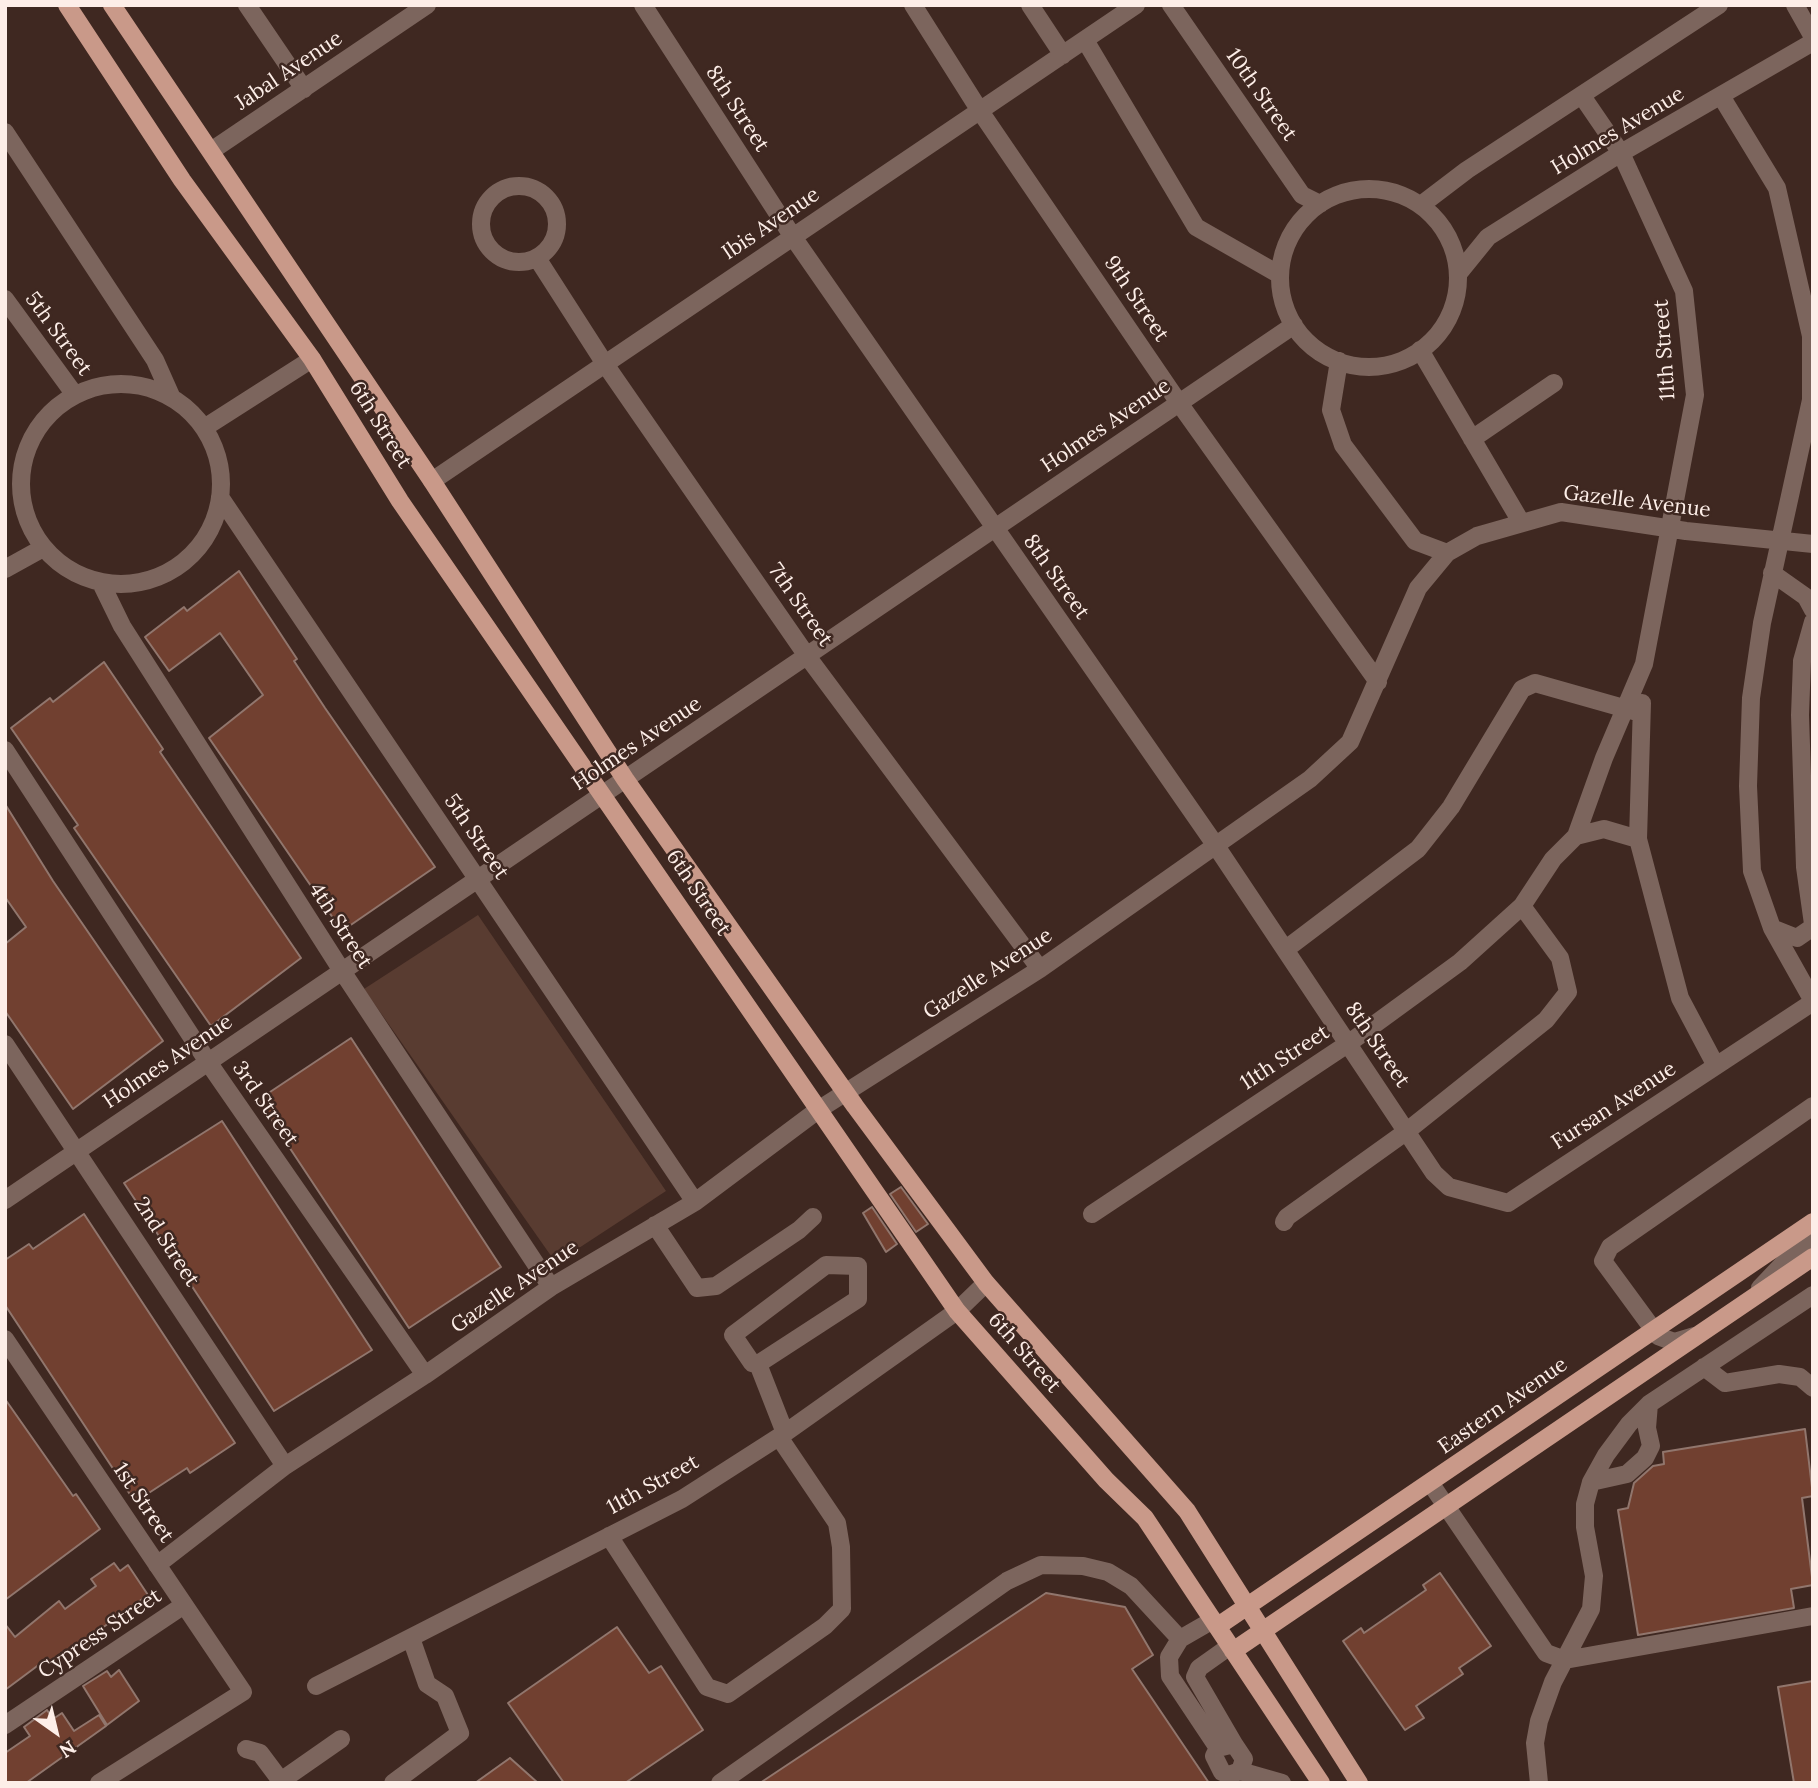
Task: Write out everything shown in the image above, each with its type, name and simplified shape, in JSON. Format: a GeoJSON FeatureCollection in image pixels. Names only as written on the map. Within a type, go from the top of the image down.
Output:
{"type":"FeatureCollection","features":[{"type":"Feature","properties":{"kind":"main road","name":"6th Street"},"geometry":{"type":"LineString","coordinates":[[67,5],[182,180],[312,359],[400,501],[957,1311],[1107,1480],[1145,1518],[1321,1783]]}},
{"type":"Feature","properties":{"kind":"main road","name":"6th Street"},"geometry":{"type":"LineString","coordinates":[[112,5],[432,481],[625,779],[845,1092],[986,1283],[1187,1511],[1359,1783]]}},
{"type":"Feature","properties":{"kind":"main road","name":"Eastern Avenue"},"geometry":{"type":"LineString","coordinates":[[1215,1623],[1248,1606],[1813,1222]]}},
{"type":"Feature","properties":{"kind":"main road"},"geometry":{"type":"LineString","coordinates":[[1232,1648],[1263,1631],[1813,1257]]}},
{"type":"Feature","properties":{"kind":"street"},"geometry":{"type":"LineString","coordinates":[[247,5],[304,89]]}},
{"type":"Feature","properties":{"kind":"street","name":"Jabal Avenue"},"geometry":{"type":"LineString","coordinates":[[211,151],[427,5]]}},
{"type":"Feature","properties":{"kind":"street","name":"8th Street"},"geometry":{"type":"LineString","coordinates":[[643,5],[793,237],[1214,843],[1434,1173]]}},
{"type":"Feature","properties":{"kind":"street","name":"9th Street"},"geometry":{"type":"LineString","coordinates":[[913,5],[980,111],[1179,404],[1378,682]]}},
{"type":"Feature","properties":{"kind":"street"},"geometry":{"type":"LineString","coordinates":[[1030,5],[1063,55]]}},
{"type":"Feature","properties":{"kind":"street","name":"Ibis Avenue"},"geometry":{"type":"LineString","coordinates":[[432,481],[1136,5]]}},
{"type":"Feature","properties":{"kind":"street","name":"10th Street"},"geometry":{"type":"LineString","coordinates":[[1171,5],[1302,195],[1320,204]]}},
{"type":"Feature","properties":{"kind":"street"},"geometry":{"type":"LineString","coordinates":[[1421,205],[1467,170],[1719,5]]}},
{"type":"Feature","properties":{"kind":"street"},"geometry":{"type":"LineString","coordinates":[[1795,5],[1813,39]]}},
{"type":"Feature","properties":{"kind":"street","name":"Holmes Avenue"},"geometry":{"type":"LineString","coordinates":[[1458,274],[1488,237],[1621,153],[1813,39]]}},
{"type":"Feature","properties":{"kind":"street"},"geometry":{"type":"LineString","coordinates":[[1085,40],[1196,227],[1280,275]]}},
{"type":"Feature","properties":{"kind":"street","name":"11th Street"},"geometry":{"type":"LineString","coordinates":[[1092,1214],[1349,1043],[1460,962],[1522,906],[1553,859],[1576,836],[1633,710],[1695,395],[1684,291],[1621,153],[1581,96]]}},
{"type":"Feature","properties":{"kind":"street"},"geometry":{"type":"LineString","coordinates":[[1721,96],[1777,188],[1811,336],[1811,400],[1778,541],[1751,698],[1748,786],[1752,871],[1772,928],[1813,1001]]}},
{"type":"Feature","properties":{"kind":"street"},"geometry":{"type":"LineString","coordinates":[[5,132],[155,360],[171,397],[160,392],[124,384],[93,387],[75,395],[52,411],[33,435],[13,490],[29,527],[43,548],[72,572],[101,583],[125,584],[148,580],[177,567],[209,533],[220,497],[218,456],[204,428],[183,405],[160,392]]}},
{"type":"Feature","properties":{"kind":"street"},"geometry":{"type":"LineString","coordinates":[[515,186],[533,188],[543,193],[554,207],[558,219],[556,237],[550,247],[537,258],[524,262],[506,260],[496,254],[485,240],[481,228],[483,211],[493,195],[503,189],[515,186]]}},
{"type":"Feature","properties":{"kind":"street"},"geometry":{"type":"LineString","coordinates":[[1373,189],[1400,194],[1421,205],[1435,217],[1450,240],[1458,274],[1457,294],[1447,321],[1420,350],[1400,361],[1380,366],[1339,361],[1314,348],[1294,325],[1284,302],[1280,275],[1292,235],[1320,204],[1345,192],[1373,189]]}},
{"type":"Feature","properties":{"kind":"street","name":"7th Street"},"geometry":{"type":"LineString","coordinates":[[537,258],[605,364],[807,656],[1040,969]]}},
{"type":"Feature","properties":{"kind":"street","name":"5th Street"},"geometry":{"type":"LineString","coordinates":[[5,299],[75,395]]}},
{"type":"Feature","properties":{"kind":"street","name":"Holmes Avenue"},"geometry":{"type":"LineString","coordinates":[[5,1200],[1294,325]]}},
{"type":"Feature","properties":{"kind":"street"},"geometry":{"type":"LineString","coordinates":[[1420,350],[1521,522]]}},
{"type":"Feature","properties":{"kind":"street"},"geometry":{"type":"LineString","coordinates":[[204,428],[312,359]]}},
{"type":"Feature","properties":{"kind":"street"},"geometry":{"type":"LineString","coordinates":[[1339,361],[1331,410],[1343,445],[1415,541],[1447,553]]}},
{"type":"Feature","properties":{"kind":"street"},"geometry":{"type":"LineString","coordinates":[[1472,439],[1554,383]]}},
{"type":"Feature","properties":{"kind":"street","name":"5th Street"},"geometry":{"type":"LineString","coordinates":[[220,497],[266,561],[695,1202]]}},
{"type":"Feature","properties":{"kind":"street","name":"Gazelle Avenue"},"geometry":{"type":"LineString","coordinates":[[157,1565],[285,1466],[425,1375],[551,1287],[695,1202],[818,1110],[1040,969],[1214,843],[1310,779],[1350,742],[1418,588],[1447,553],[1477,536],[1561,512],[1670,529],[1813,544]]}},
{"type":"Feature","properties":{"kind":"street"},"geometry":{"type":"LineString","coordinates":[[5,569],[43,548]]}},
{"type":"Feature","properties":{"kind":"street"},"geometry":{"type":"LineString","coordinates":[[1772,573],[1806,597],[1813,610]]}},
{"type":"Feature","properties":{"kind":"street","name":"4th Street"},"geometry":{"type":"LineString","coordinates":[[101,583],[122,626],[342,971],[551,1287]]}},
{"type":"Feature","properties":{"kind":"street"},"geometry":{"type":"LineString","coordinates":[[1772,928],[1797,938],[1813,926],[1805,867],[1800,715],[1802,661],[1813,622]]}},
{"type":"Feature","properties":{"kind":"street"},"geometry":{"type":"LineString","coordinates":[[1286,949],[1418,849],[1451,807],[1522,689],[1535,683],[1633,710]]}},
{"type":"Feature","properties":{"kind":"street","name":"11th Street"},"geometry":{"type":"LineString","coordinates":[[1633,710],[1637,839],[1680,998],[1716,1066]]}},
{"type":"Feature","properties":{"kind":"street","name":"3rd Street"},"geometry":{"type":"LineString","coordinates":[[5,750],[208,1062],[425,1375]]}},
{"type":"Feature","properties":{"kind":"street"},"geometry":{"type":"LineString","coordinates":[[1576,836],[1604,829],[1637,839]]}},
{"type":"Feature","properties":{"kind":"street"},"geometry":{"type":"LineString","coordinates":[[1284,1222],[1287,1217],[1407,1130],[1546,1020],[1568,992],[1560,958],[1522,906]]}},
{"type":"Feature","properties":{"kind":"street","name":"Fursan Avenue"},"geometry":{"type":"LineString","coordinates":[[1434,1173],[1449,1186],[1508,1203],[1813,1001]]}},
{"type":"Feature","properties":{"kind":"street","name":"2nd Street"},"geometry":{"type":"LineString","coordinates":[[5,1044],[79,1151],[285,1466]]}},
{"type":"Feature","properties":{"kind":"street"},"geometry":{"type":"LineString","coordinates":[[1694,1336],[1681,1341],[1667,1341],[1653,1330],[1603,1261],[1610,1247],[1813,1107]]}},
{"type":"Feature","properties":{"kind":"street"},"geometry":{"type":"LineString","coordinates":[[655,1225],[697,1288],[716,1286],[799,1230],[813,1217]]}},
{"type":"Feature","properties":{"kind":"street"},"geometry":{"type":"LineString","coordinates":[[1753,1296],[1798,1248],[1813,1238]]}},
{"type":"Feature","properties":{"kind":"street"},"geometry":{"type":"LineString","coordinates":[[826,1265],[858,1266],[858,1299],[758,1364],[752,1363],[733,1335],[826,1265]]}},
{"type":"Feature","properties":{"kind":"street","name":"11th Street"},"geometry":{"type":"LineString","coordinates":[[316,1686],[682,1499],[782,1435],[957,1311],[986,1283]]}},
{"type":"Feature","properties":{"kind":"street"},"geometry":{"type":"LineString","coordinates":[[1539,1783],[1535,1743],[1539,1721],[1564,1660],[1591,1609],[1594,1593],[1585,1527],[1585,1504],[1591,1482],[1629,1424],[1649,1404],[1813,1295]]}},
{"type":"Feature","properties":{"kind":"street","name":"1st Street"},"geometry":{"type":"LineString","coordinates":[[5,1339],[243,1692],[99,1783]]}},
{"type":"Feature","properties":{"kind":"street"},"geometry":{"type":"LineString","coordinates":[[609,1536],[707,1687],[728,1694],[825,1626],[842,1609],[841,1546],[836,1524],[782,1435],[758,1364]]}},
{"type":"Feature","properties":{"kind":"street"},"geometry":{"type":"LineString","coordinates":[[1704,1367],[1725,1383],[1779,1374],[1800,1377],[1813,1388]]}},
{"type":"Feature","properties":{"kind":"street"},"geometry":{"type":"LineString","coordinates":[[1591,1482],[1627,1474],[1645,1458],[1651,1446],[1647,1428],[1649,1404]]}},
{"type":"Feature","properties":{"kind":"street"},"geometry":{"type":"LineString","coordinates":[[1431,1483],[1546,1653],[1564,1660],[1813,1616]]}},
{"type":"Feature","properties":{"kind":"street"},"geometry":{"type":"LineString","coordinates":[[720,1783],[1007,1581],[1041,1565],[1083,1566],[1108,1572],[1130,1586],[1180,1639]]}},
{"type":"Feature","properties":{"kind":"street","name":"Cypress Street"},"geometry":{"type":"LineString","coordinates":[[5,1725],[184,1605]]}},
{"type":"Feature","properties":{"kind":"street"},"geometry":{"type":"LineString","coordinates":[[1215,1623],[1180,1639],[1169,1657],[1170,1676],[1226,1746],[1244,1759],[1240,1771]]}},
{"type":"Feature","properties":{"kind":"street"},"geometry":{"type":"LineString","coordinates":[[393,1783],[460,1733],[445,1696],[427,1684],[411,1638]]}},
{"type":"Feature","properties":{"kind":"street"},"geometry":{"type":"LineString","coordinates":[[1226,1746],[1195,1677],[1199,1668],[1232,1648]]}},
{"type":"Feature","properties":{"kind":"street"},"geometry":{"type":"LineString","coordinates":[[246,1749],[260,1753],[279,1782],[341,1739]]}},
{"type":"Feature","properties":{"kind":"street"},"geometry":{"type":"LineString","coordinates":[[1226,1746],[1214,1756],[1222,1772],[1229,1775],[1240,1771],[1282,1783]]}},
{"type":"Feature","properties":{"kind":"shaded area"},"geometry":{"type":"Polygon","coordinates":[[[478,915],[666,1191],[556,1263],[364,989],[478,915]]]}},
{"type":"Feature","properties":{"kind":"building"},"geometry":{"type":"Polygon","coordinates":[[[239,571],[297,659],[294,661],[325,708],[435,867],[342,931],[209,738],[263,695],[220,633],[169,671],[145,637],[184,607],[187,611],[239,571]]]}},
{"type":"Feature","properties":{"kind":"building"},"geometry":{"type":"Polygon","coordinates":[[[104,662],[163,749],[160,752],[301,958],[211,1026],[74,828],[78,825],[11,728],[50,698],[53,702],[104,662]]]}},
{"type":"Feature","properties":{"kind":"building"},"geometry":{"type":"Polygon","coordinates":[[[5,804],[53,881],[163,1041],[73,1109],[5,1011],[5,944],[26,927],[5,897],[5,804]]]}},
{"type":"Feature","properties":{"kind":"building"},"geometry":{"type":"Polygon","coordinates":[[[351,1038],[501,1267],[409,1328],[258,1100],[351,1038]]]}},
{"type":"Feature","properties":{"kind":"building"},"geometry":{"type":"Polygon","coordinates":[[[222,1121],[372,1350],[274,1411],[124,1183],[222,1121]]]}},
{"type":"Feature","properties":{"kind":"building"},"geometry":{"type":"Polygon","coordinates":[[[901,1187],[928,1224],[916,1232],[890,1194],[901,1187]]]}},
{"type":"Feature","properties":{"kind":"building"},"geometry":{"type":"Polygon","coordinates":[[[872,1207],[897,1244],[886,1252],[863,1213],[872,1207]]]}},
{"type":"Feature","properties":{"kind":"building"},"geometry":{"type":"Polygon","coordinates":[[[84,1214],[235,1443],[190,1473],[187,1468],[135,1502],[5,1305],[5,1260],[29,1244],[33,1249],[84,1214]]]}},
{"type":"Feature","properties":{"kind":"building"},"geometry":{"type":"Polygon","coordinates":[[[5,1399],[73,1496],[76,1494],[100,1529],[5,1600],[5,1399]]]}},
{"type":"Feature","properties":{"kind":"building"},"geometry":{"type":"Polygon","coordinates":[[[1805,1429],[1813,1496],[1802,1498],[1813,1585],[1791,1589],[1794,1608],[1638,1635],[1618,1510],[1628,1508],[1634,1483],[1653,1466],[1664,1464],[1663,1452],[1805,1429]]]}},
{"type":"Feature","properties":{"kind":"building"},"geometry":{"type":"Polygon","coordinates":[[[114,1563],[120,1571],[128,1565],[148,1595],[52,1664],[48,1658],[5,1690],[5,1624],[15,1637],[59,1601],[65,1609],[96,1586],[91,1579],[114,1563]]]}},
{"type":"Feature","properties":{"kind":"building"},"geometry":{"type":"Polygon","coordinates":[[[1440,1573],[1491,1646],[1459,1668],[1463,1674],[1416,1706],[1424,1718],[1405,1730],[1343,1641],[1361,1628],[1364,1633],[1426,1590],[1423,1585],[1440,1573]]]}},
{"type":"Feature","properties":{"kind":"building"},"geometry":{"type":"Polygon","coordinates":[[[1046,1593],[1125,1607],[1153,1655],[1132,1669],[1209,1783],[760,1783],[1046,1593]]]}},
{"type":"Feature","properties":{"kind":"building"},"geometry":{"type":"Polygon","coordinates":[[[617,1627],[649,1673],[661,1666],[703,1730],[625,1783],[564,1783],[508,1703],[617,1627]]]}},
{"type":"Feature","properties":{"kind":"building"},"geometry":{"type":"Polygon","coordinates":[[[119,1670],[139,1701],[107,1725],[83,1686],[107,1671],[111,1677],[119,1670]]]}},
{"type":"Feature","properties":{"kind":"building"},"geometry":{"type":"Polygon","coordinates":[[[1813,1681],[1813,1783],[1794,1783],[1778,1687],[1813,1681]]]}},
{"type":"Feature","properties":{"kind":"building"},"geometry":{"type":"Polygon","coordinates":[[[47,1710],[53,1719],[62,1713],[74,1731],[99,1715],[106,1726],[26,1783],[5,1783],[5,1753],[30,1736],[24,1727],[47,1710]]]}},
{"type":"Feature","properties":{"kind":"building"},"geometry":{"type":"Polygon","coordinates":[[[510,1758],[538,1783],[475,1783],[510,1758]]]}}]}
